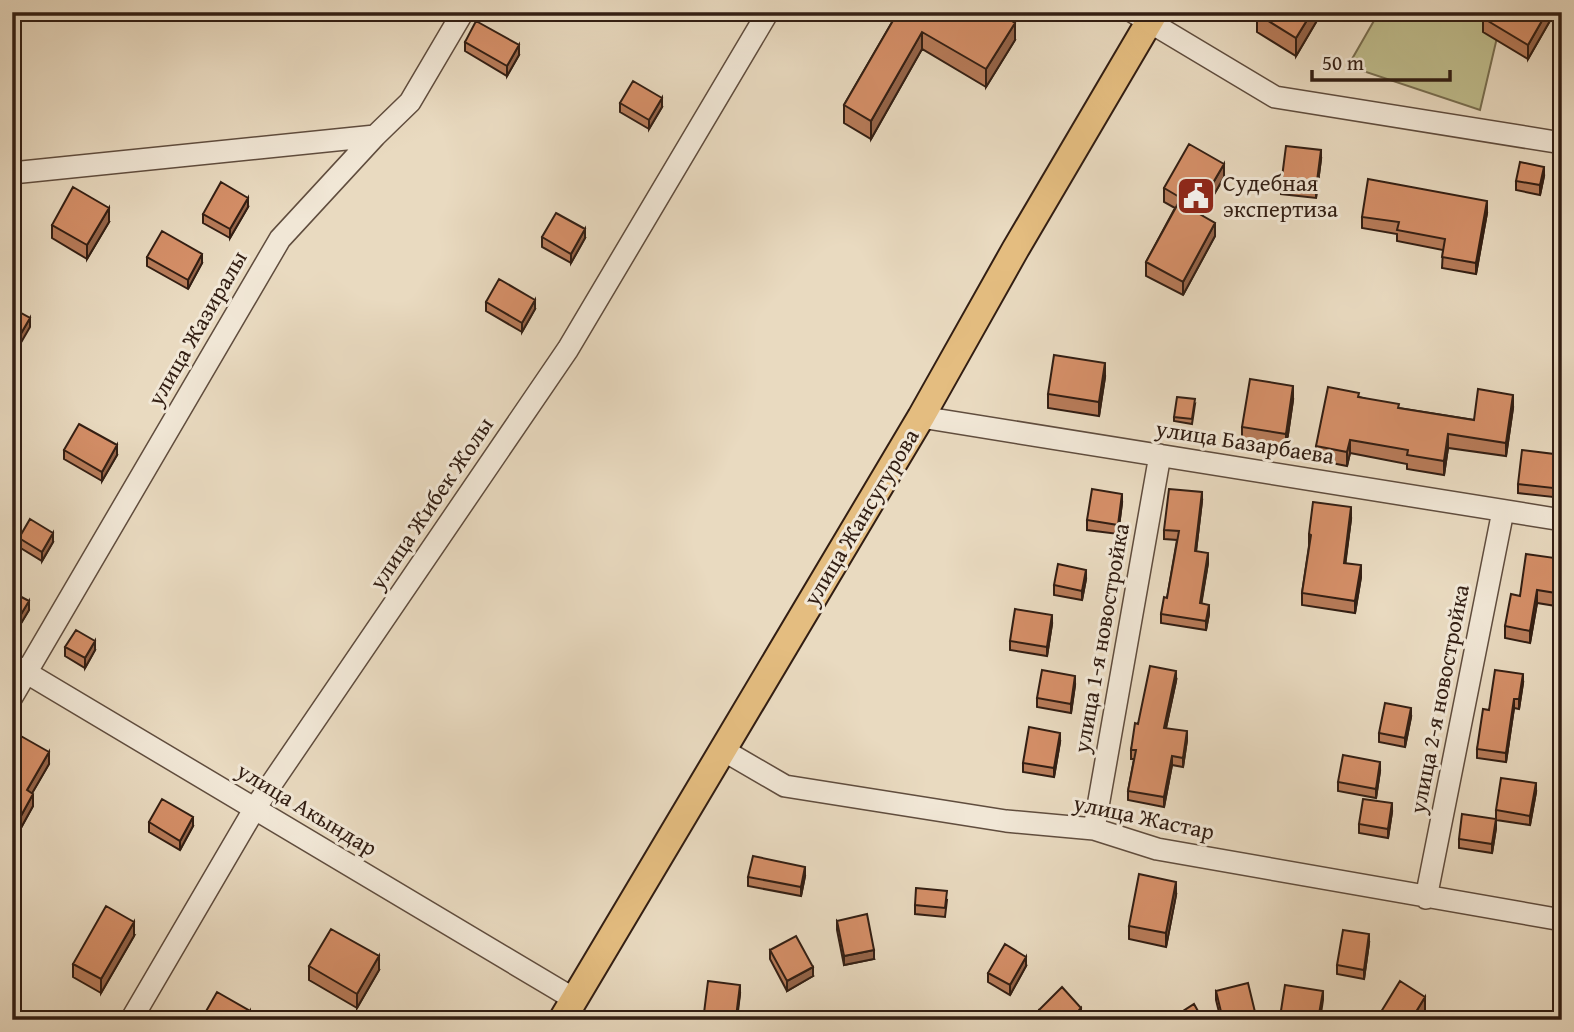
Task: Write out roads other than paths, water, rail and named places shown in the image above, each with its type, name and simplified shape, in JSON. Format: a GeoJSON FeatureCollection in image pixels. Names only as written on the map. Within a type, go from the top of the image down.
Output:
{"type":"FeatureCollection","features":[{"type":"Feature","properties":{"kind":"main road","name":"улица Жансугурова"},"geometry":{"type":"LineString","coordinates":[[568,1009],[921,417],[1146,15]]}},
{"type":"Feature","properties":{"kind":"street","name":"улица Жазиралы"},"geometry":{"type":"LineString","coordinates":[[12,697],[19,668],[280,239],[410,102],[463,12]]}},
{"type":"Feature","properties":{"kind":"street","name":"улица Жибек Жолы"},"geometry":{"type":"LineString","coordinates":[[131,1020],[255,808],[568,349],[768,12]]}},
{"type":"Feature","properties":{"kind":"street"},"geometry":{"type":"LineString","coordinates":[[1146,15],[1275,97],[1562,143]]}},
{"type":"Feature","properties":{"kind":"street"},"geometry":{"type":"LineString","coordinates":[[14,175],[375,136]]}},
{"type":"Feature","properties":{"kind":"street","name":"улица Базарбаева"},"geometry":{"type":"LineString","coordinates":[[921,417],[1562,520]]}},
{"type":"Feature","properties":{"kind":"street","name":"улица 1-я новостройка"},"geometry":{"type":"LineString","coordinates":[[1094,829],[1160,455]]}},
{"type":"Feature","properties":{"kind":"street","name":"улица 2-я новостройка"},"geometry":{"type":"LineString","coordinates":[[1426,898],[1503,511]]}},
{"type":"Feature","properties":{"kind":"street","name":"улица Акындар"},"geometry":{"type":"LineString","coordinates":[[19,668],[255,808],[568,1009]]}},
{"type":"Feature","properties":{"kind":"street","name":"улица Жастар"},"geometry":{"type":"LineString","coordinates":[[723,750],[785,786],[1006,821],[1094,829],[1157,849],[1562,920]]}},
{"type":"Feature","properties":{"kind":"place","name":"Судебная экспертиза"},"geometry":{"type":"Point","coordinates":[1196,196]}}]}
